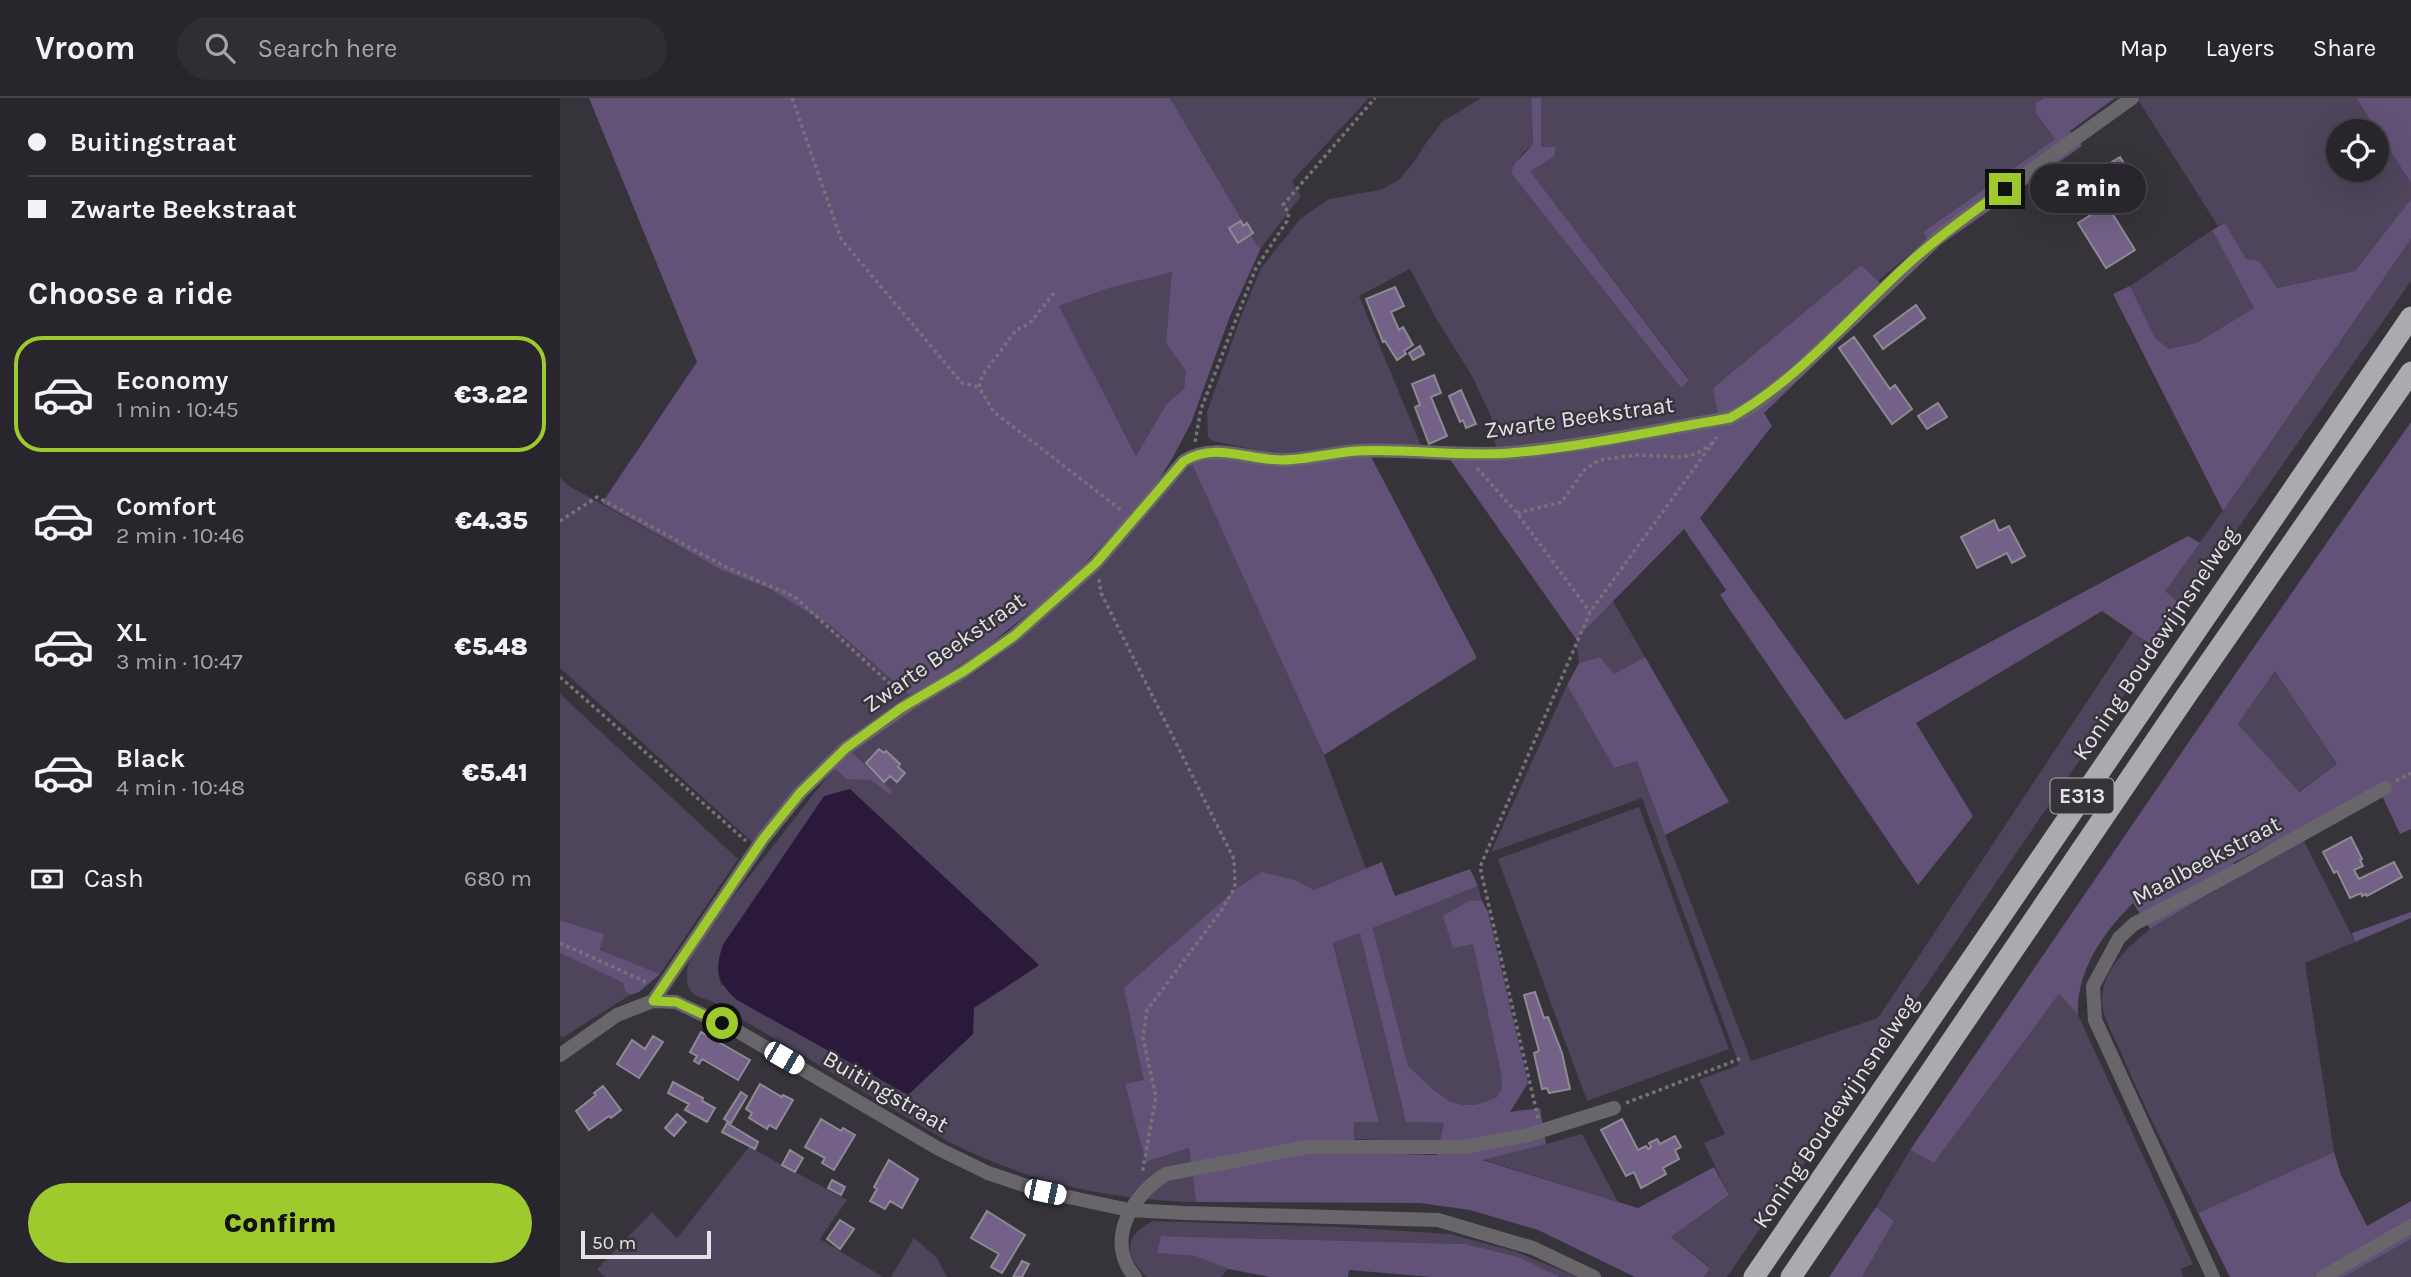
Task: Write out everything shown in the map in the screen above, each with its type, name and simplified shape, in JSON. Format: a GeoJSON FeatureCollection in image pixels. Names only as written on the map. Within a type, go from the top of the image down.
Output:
{"type":"FeatureCollection","features":[{"type":"Feature","properties":{"kind":"highway","name":"Koning Boudewijnsnelweg"},"geometry":{"type":"LineString","coordinates":[[1754,1277],[2411,317]]}},
{"type":"Feature","properties":{"kind":"highway","name":"E313"},"geometry":{"type":"LineString","coordinates":[[1791,1277],[2186,696],[2411,372]]}},
{"type":"Feature","properties":{"kind":"street","name":"Zwarte Beekstraat"},"geometry":{"type":"LineString","coordinates":[[653,1001],[756,850],[800,793],[846,748],[1014,636],[1096,563],[1174,470],[1195,455],[1220,451],[1281,460],[1357,451],[1466,454],[1550,448],[1730,418],[1754,405],[1795,373],[1941,235],[2132,98]]}},
{"type":"Feature","properties":{"kind":"street","name":"Maalbeekstraat"},"geometry":{"type":"LineString","coordinates":[[2213,1277],[2095,1020],[2093,986],[2119,938],[2134,924],[2227,876],[2385,788]]}},
{"type":"Feature","properties":{"kind":"street","name":"Buitingstraat"},"geometry":{"type":"LineString","coordinates":[[653,1001],[676,1002],[704,1013],[939,1149],[988,1173],[1045,1192],[1133,1204],[1438,1220],[1533,1248],[1594,1277]]}},
{"type":"Feature","properties":{"kind":"street"},"geometry":{"type":"LineString","coordinates":[[560,1055],[617,1015],[653,1001]]}},
{"type":"Feature","properties":{"kind":"street"},"geometry":{"type":"LineString","coordinates":[[1135,1277],[1122,1255],[1122,1232],[1133,1204],[1149,1185],[1166,1174],[1307,1147],[1465,1147],[1541,1130],[1614,1108]]}},
{"type":"Feature","properties":{"kind":"street"},"geometry":{"type":"LineString","coordinates":[[2323,1277],[2411,1226]]}},
{"type":"Feature","properties":{"kind":"path"},"geometry":{"type":"LineString","coordinates":[[792,98],[841,239],[962,383],[979,387],[994,412],[1133,520]]}},
{"type":"Feature","properties":{"kind":"path"},"geometry":{"type":"LineString","coordinates":[[1195,455],[1201,409],[1256,268],[1287,221],[1289,213],[1283,205],[1376,98]]}},
{"type":"Feature","properties":{"kind":"path"},"geometry":{"type":"LineString","coordinates":[[979,387],[982,376],[1016,330],[1029,324],[1054,293]]}},
{"type":"Feature","properties":{"kind":"path"},"geometry":{"type":"LineString","coordinates":[[1541,1130],[1480,867],[1590,612],[1730,418]]}},
{"type":"Feature","properties":{"kind":"path"},"geometry":{"type":"LineString","coordinates":[[1517,513],[1562,502],[1583,471],[1599,460],[1637,455],[1682,457],[1696,454],[1712,443]]}},
{"type":"Feature","properties":{"kind":"path"},"geometry":{"type":"LineString","coordinates":[[1466,454],[1517,513],[1590,612]]}},
{"type":"Feature","properties":{"kind":"path"},"geometry":{"type":"LineString","coordinates":[[560,521],[597,497],[726,567],[795,597],[910,703]]}},
{"type":"Feature","properties":{"kind":"path"},"geometry":{"type":"LineString","coordinates":[[1096,563],[1101,593],[1234,859],[1235,887],[1226,903],[1147,1010],[1143,1038],[1156,1097],[1133,1204]]}},
{"type":"Feature","properties":{"kind":"path"},"geometry":{"type":"LineString","coordinates":[[560,677],[756,850]]}},
{"type":"Feature","properties":{"kind":"path"},"geometry":{"type":"LineString","coordinates":[[560,943],[644,981],[653,1001]]}},
{"type":"Feature","properties":{"kind":"path"},"geometry":{"type":"LineString","coordinates":[[1614,1108],[1742,1058]]}},
{"type":"Feature","properties":{"kind":"shaded area"},"geometry":{"type":"Polygon","coordinates":[[[589,98],[1170,98],[1256,244],[1261,248],[1230,316],[1191,423],[1153,489],[1055,592],[989,645],[909,695],[831,626],[770,589],[721,570],[602,503],[697,362],[589,98]],[[1172,272],[1109,288],[1059,306],[1136,456],[1167,403],[1184,389],[1186,371],[1166,343],[1172,272]]]}},
{"type":"Feature","properties":{"kind":"shaded area"},"geometry":{"type":"Polygon","coordinates":[[[1170,98],[1369,98],[1292,181],[1301,196],[1261,248],[1256,244],[1170,98]]]}},
{"type":"Feature","properties":{"kind":"shaded area"},"geometry":{"type":"Polygon","coordinates":[[[1481,98],[1531,98],[1533,144],[1523,153],[1511,173],[1681,388],[1689,379],[1529,170],[1554,157],[1556,147],[1541,148],[1541,98],[2044,98],[2037,103],[2036,113],[2055,139],[1923,232],[1927,240],[1878,281],[1861,265],[1713,388],[1718,416],[1520,448],[1496,449],[1492,419],[1472,376],[1437,320],[1410,269],[1359,296],[1422,448],[1276,454],[1213,441],[1208,437],[1207,412],[1261,268],[1300,219],[1329,199],[1380,190],[1399,180],[1442,122],[1481,98]]]}},
{"type":"Feature","properties":{"kind":"shaded area"},"geometry":{"type":"Polygon","coordinates":[[[1531,98],[1541,98],[1541,147],[1556,147],[1554,157],[1530,171],[1689,380],[1681,388],[1511,173],[1514,165],[1533,144],[1531,98]]]}},
{"type":"Feature","properties":{"kind":"shaded area"},"geometry":{"type":"Polygon","coordinates":[[[2044,98],[2115,98],[2070,131],[2082,146],[1933,250],[1923,232],[2055,139],[2036,113],[2036,103],[2044,98]]]}},
{"type":"Feature","properties":{"kind":"shaded area"},"geometry":{"type":"Polygon","coordinates":[[[2141,98],[2356,98],[2370,119],[2326,119],[2326,182],[2389,182],[2389,149],[2411,183],[2411,199],[2355,271],[2277,288],[2259,262],[2246,259],[2225,223],[2218,226],[2138,100],[2141,98]]]}},
{"type":"Feature","properties":{"kind":"shaded area"},"geometry":{"type":"Polygon","coordinates":[[[2356,98],[2411,98],[2411,183],[2389,149],[2389,119],[2370,119],[2356,98]]]}},
{"type":"Feature","properties":{"kind":"shaded area"},"geometry":{"type":"Polygon","coordinates":[[[2411,199],[2411,239],[2223,511],[2113,294],[2130,286],[2155,337],[2168,349],[2196,343],[2254,308],[2212,230],[2225,223],[2246,259],[2259,261],[2277,288],[2355,271],[2411,199]]]}},
{"type":"Feature","properties":{"kind":"shaded area"},"geometry":{"type":"Polygon","coordinates":[[[2212,230],[2254,308],[2196,343],[2168,349],[2155,337],[2130,286],[2212,230]]]}},
{"type":"Feature","properties":{"kind":"shaded area"},"geometry":{"type":"Polygon","coordinates":[[[2411,239],[2411,281],[2183,607],[2164,591],[2411,239]]]}},
{"type":"Feature","properties":{"kind":"shaded area"},"geometry":{"type":"Polygon","coordinates":[[[1861,265],[1890,292],[1764,413],[1772,426],[1700,518],[1845,720],[2188,536],[2200,543],[2165,591],[2183,607],[2156,648],[2102,611],[1916,723],[1973,816],[1918,885],[1720,595],[1726,590],[1684,529],[1576,639],[1449,458],[1718,416],[1713,388],[1861,265]]]}},
{"type":"Feature","properties":{"kind":"shaded area"},"geometry":{"type":"Polygon","coordinates":[[[1173,271],[1166,343],[1187,371],[1184,389],[1167,403],[1136,456],[1059,306],[1109,288],[1173,271]]]}},
{"type":"Feature","properties":{"kind":"shaded area"},"geometry":{"type":"Polygon","coordinates":[[[2411,422],[2411,829],[2400,834],[2379,789],[2233,863],[2239,876],[2150,929],[2133,903],[2111,927],[2087,968],[2078,1015],[2059,994],[1934,1163],[1910,1150],[2411,422]],[[2275,671],[2238,724],[2299,792],[2337,764],[2275,671]]]}},
{"type":"Feature","properties":{"kind":"shaded area"},"geometry":{"type":"Polygon","coordinates":[[[1370,455],[1477,658],[1324,755],[1192,464],[1208,457],[1370,455]]]}},
{"type":"Feature","properties":{"kind":"shaded area"},"geometry":{"type":"Polygon","coordinates":[[[1192,464],[1324,755],[1366,869],[1314,890],[1295,880],[1144,1081],[1125,1085],[1147,1162],[1189,1148],[1196,1202],[1099,1193],[1039,1178],[979,1156],[949,1142],[711,1001],[695,995],[688,985],[687,972],[694,947],[834,768],[871,780],[889,794],[891,791],[852,752],[883,726],[978,671],[1019,641],[1192,464]],[[794,842],[723,945],[719,970],[721,985],[973,1008],[1038,965],[794,842]]]}},
{"type":"Feature","properties":{"kind":"shaded area"},"geometry":{"type":"Polygon","coordinates":[[[560,478],[569,486],[721,570],[770,589],[796,603],[831,626],[909,695],[844,741],[795,789],[752,842],[560,668],[560,478]]]}},
{"type":"Feature","properties":{"kind":"shaded area"},"geometry":{"type":"Polygon","coordinates":[[[1613,601],[1645,657],[1613,675],[1600,657],[1579,663],[1576,639],[1613,601]]]}},
{"type":"Feature","properties":{"kind":"shaded area"},"geometry":{"type":"Polygon","coordinates":[[[2133,632],[2156,648],[1727,1277],[1704,1277],[1710,1267],[1671,1237],[1729,1195],[1704,1143],[1725,1134],[1699,1080],[1739,1065],[1642,798],[1491,852],[1567,685],[1614,768],[1637,761],[1751,1061],[1878,1018],[2133,632]]]}},
{"type":"Feature","properties":{"kind":"shaded area"},"geometry":{"type":"Polygon","coordinates":[[[1600,657],[1614,674],[1645,657],[1729,802],[1665,835],[1637,761],[1614,768],[1567,685],[1579,663],[1600,657]]]}},
{"type":"Feature","properties":{"kind":"shaded area"},"geometry":{"type":"Polygon","coordinates":[[[2275,671],[2337,764],[2298,792],[2238,724],[2275,671]]]}},
{"type":"Feature","properties":{"kind":"shaded area"},"geometry":{"type":"Polygon","coordinates":[[[560,694],[738,859],[660,974],[600,950],[604,934],[560,920],[560,694]]]}},
{"type":"Feature","properties":{"kind":"shaded area"},"geometry":{"type":"Polygon","coordinates":[[[852,752],[892,791],[889,794],[871,780],[847,779],[834,768],[852,752]]]}},
{"type":"Feature","properties":{"kind":"shaded area"},"geometry":{"type":"Polygon","coordinates":[[[850,789],[1039,965],[974,1008],[973,1034],[908,1095],[737,1000],[719,976],[723,945],[824,796],[850,789]]]}},
{"type":"Feature","properties":{"kind":"shaded area"},"geometry":{"type":"Polygon","coordinates":[[[1639,807],[1729,1049],[1587,1101],[1498,859],[1639,807]]]}},
{"type":"Feature","properties":{"kind":"shaded area"},"geometry":{"type":"Polygon","coordinates":[[[2303,839],[2355,942],[2305,963],[2334,1152],[2198,1213],[2108,1023],[2102,1003],[2104,986],[2119,958],[2150,929],[2303,839]]]}},
{"type":"Feature","properties":{"kind":"shaded area"},"geometry":{"type":"Polygon","coordinates":[[[1382,862],[1395,896],[1470,869],[1478,886],[1373,928],[1408,1066],[1435,1091],[1451,1102],[1463,1105],[1476,1105],[1497,1097],[1502,1088],[1473,944],[1453,948],[1443,916],[1469,901],[1482,901],[1488,912],[1528,1083],[1510,1112],[1540,1108],[1546,1144],[1482,1160],[1638,1208],[1714,1167],[1729,1195],[1671,1237],[1710,1268],[1704,1277],[1635,1277],[1538,1230],[1470,1210],[1420,1203],[1196,1202],[1189,1148],[1146,1162],[1125,1084],[1144,1080],[1124,988],[1236,889],[1262,872],[1295,880],[1314,890],[1382,862]],[[1360,933],[1333,943],[1379,1122],[1354,1122],[1355,1153],[1437,1155],[1444,1123],[1406,1122],[1360,933]]]}},
{"type":"Feature","properties":{"kind":"shaded area"},"geometry":{"type":"Polygon","coordinates":[[[1478,886],[1482,901],[1469,901],[1473,943],[1502,1088],[1497,1097],[1476,1105],[1463,1105],[1451,1102],[1435,1091],[1408,1066],[1373,928],[1478,886]]]}},
{"type":"Feature","properties":{"kind":"shaded area"},"geometry":{"type":"Polygon","coordinates":[[[2411,912],[2411,918],[2355,942],[2352,933],[2411,912]]]}},
{"type":"Feature","properties":{"kind":"shaded area"},"geometry":{"type":"Polygon","coordinates":[[[560,920],[604,934],[600,950],[660,974],[639,992],[630,995],[625,991],[623,983],[560,953],[560,920]]]}},
{"type":"Feature","properties":{"kind":"shaded area"},"geometry":{"type":"Polygon","coordinates":[[[1360,933],[1406,1122],[1445,1123],[1440,1142],[1355,1139],[1354,1122],[1379,1121],[1333,942],[1360,933]]]}},
{"type":"Feature","properties":{"kind":"shaded area"},"geometry":{"type":"Polygon","coordinates":[[[560,953],[623,983],[625,991],[630,995],[562,1038],[560,1035],[560,953]]]}},
{"type":"Feature","properties":{"kind":"shaded area"},"geometry":{"type":"Polygon","coordinates":[[[2059,994],[2078,1015],[2193,1264],[2181,1269],[2183,1277],[1862,1277],[1894,1221],[1876,1207],[1910,1150],[1934,1163],[2059,994]]]}},
{"type":"Feature","properties":{"kind":"shaded area"},"geometry":{"type":"Polygon","coordinates":[[[1582,1134],[1618,1202],[1481,1159],[1546,1144],[1582,1134]]]}},
{"type":"Feature","properties":{"kind":"shaded area"},"geometry":{"type":"Polygon","coordinates":[[[749,1147],[847,1200],[820,1239],[883,1277],[605,1277],[597,1269],[652,1212],[677,1238],[749,1147]]]}},
{"type":"Feature","properties":{"kind":"shaded area"},"geometry":{"type":"Polygon","coordinates":[[[2334,1152],[2341,1175],[2367,1226],[2411,1201],[2411,1239],[2344,1277],[2230,1277],[2198,1213],[2334,1152]]]}},
{"type":"Feature","properties":{"kind":"shaded area"},"geometry":{"type":"Polygon","coordinates":[[[1876,1207],[1894,1221],[1862,1277],[1829,1277],[1876,1207]]]}},
{"type":"Feature","properties":{"kind":"shaded area"},"geometry":{"type":"Polygon","coordinates":[[[1153,1221],[1339,1227],[1450,1234],[1517,1252],[1577,1277],[1560,1277],[1519,1257],[1465,1244],[1162,1236],[1157,1253],[1195,1256],[1228,1269],[1221,1277],[1147,1277],[1134,1261],[1130,1247],[1136,1233],[1153,1221]]]}},
{"type":"Feature","properties":{"kind":"shaded area"},"geometry":{"type":"Polygon","coordinates":[[[1161,1236],[1465,1244],[1519,1257],[1560,1277],[1432,1277],[1349,1270],[1348,1277],[1270,1277],[1228,1269],[1195,1256],[1157,1253],[1161,1236]]]}},
{"type":"Feature","properties":{"kind":"shaded area"},"geometry":{"type":"Polygon","coordinates":[[[914,1238],[937,1258],[947,1277],[891,1277],[914,1238]]]}},
{"type":"Feature","properties":{"kind":"shaded area"},"geometry":{"type":"Polygon","coordinates":[[[2411,1239],[2411,1277],[2344,1277],[2411,1239]]]}},
{"type":"Feature","properties":{"kind":"building"},"geometry":{"type":"Polygon","coordinates":[[[2120,157],[2143,198],[2129,207],[2102,168],[2120,157]]]}},
{"type":"Feature","properties":{"kind":"building"},"geometry":{"type":"Polygon","coordinates":[[[2107,205],[2135,250],[2106,268],[2078,223],[2107,205]]]}},
{"type":"Feature","properties":{"kind":"building"},"geometry":{"type":"Polygon","coordinates":[[[1241,221],[1243,226],[1247,223],[1253,233],[1238,243],[1229,228],[1241,221]]]}},
{"type":"Feature","properties":{"kind":"building"},"geometry":{"type":"Polygon","coordinates":[[[1395,287],[1404,306],[1391,312],[1399,330],[1403,327],[1413,345],[1397,360],[1385,341],[1383,342],[1366,299],[1395,287]]]}},
{"type":"Feature","properties":{"kind":"building"},"geometry":{"type":"Polygon","coordinates":[[[1916,305],[1925,318],[1883,349],[1874,336],[1916,305]]]}},
{"type":"Feature","properties":{"kind":"building"},"geometry":{"type":"Polygon","coordinates":[[[1854,337],[1890,389],[1895,385],[1912,409],[1892,424],[1839,348],[1854,337]]]}},
{"type":"Feature","properties":{"kind":"building"},"geometry":{"type":"Polygon","coordinates":[[[1420,346],[1424,354],[1413,360],[1409,353],[1420,346]]]}},
{"type":"Feature","properties":{"kind":"building"},"geometry":{"type":"Polygon","coordinates":[[[1434,375],[1441,393],[1431,397],[1447,436],[1429,444],[1415,407],[1420,405],[1412,384],[1434,375]]]}},
{"type":"Feature","properties":{"kind":"building"},"geometry":{"type":"Polygon","coordinates":[[[1461,390],[1476,424],[1466,428],[1463,420],[1460,422],[1449,396],[1461,390]]]}},
{"type":"Feature","properties":{"kind":"building"},"geometry":{"type":"Polygon","coordinates":[[[1938,403],[1947,417],[1927,429],[1918,416],[1938,403]]]}},
{"type":"Feature","properties":{"kind":"building"},"geometry":{"type":"Polygon","coordinates":[[[1994,520],[1999,531],[2009,526],[2025,556],[2012,563],[2007,553],[1977,568],[1961,537],[1994,520]]]}},
{"type":"Feature","properties":{"kind":"building"},"geometry":{"type":"Polygon","coordinates":[[[879,749],[884,753],[886,751],[905,773],[897,782],[890,776],[884,782],[866,763],[879,749]]]}},
{"type":"Feature","properties":{"kind":"building"},"geometry":{"type":"Polygon","coordinates":[[[2351,837],[2362,859],[2360,860],[2363,866],[2354,870],[2359,879],[2394,862],[2402,877],[2367,896],[2362,896],[2361,893],[2350,898],[2337,871],[2334,873],[2323,852],[2351,837]]]}},
{"type":"Feature","properties":{"kind":"building"},"geometry":{"type":"Polygon","coordinates":[[[1535,992],[1544,1018],[1548,1017],[1562,1053],[1570,1089],[1549,1093],[1547,1088],[1542,1089],[1534,1053],[1539,1051],[1524,995],[1535,992]]]}},
{"type":"Feature","properties":{"kind":"building"},"geometry":{"type":"Polygon","coordinates":[[[701,1032],[750,1060],[738,1080],[702,1059],[699,1064],[694,1061],[697,1056],[690,1052],[701,1032]]]}},
{"type":"Feature","properties":{"kind":"building"},"geometry":{"type":"Polygon","coordinates":[[[653,1036],[663,1042],[639,1078],[617,1064],[632,1040],[645,1049],[653,1036]]]}},
{"type":"Feature","properties":{"kind":"building"},"geometry":{"type":"Polygon","coordinates":[[[673,1082],[703,1098],[702,1101],[715,1108],[707,1122],[685,1110],[689,1104],[668,1093],[673,1082]]]}},
{"type":"Feature","properties":{"kind":"building"},"geometry":{"type":"Polygon","coordinates":[[[760,1084],[793,1100],[776,1129],[769,1125],[767,1129],[749,1118],[752,1113],[746,1109],[760,1084]]]}},
{"type":"Feature","properties":{"kind":"building"},"geometry":{"type":"Polygon","coordinates":[[[603,1086],[621,1110],[589,1130],[576,1111],[603,1086]]]}},
{"type":"Feature","properties":{"kind":"building"},"geometry":{"type":"Polygon","coordinates":[[[741,1092],[747,1096],[731,1123],[724,1119],[741,1092]]]}},
{"type":"Feature","properties":{"kind":"building"},"geometry":{"type":"Polygon","coordinates":[[[677,1114],[686,1122],[674,1136],[665,1128],[677,1114]]]}},
{"type":"Feature","properties":{"kind":"building"},"geometry":{"type":"Polygon","coordinates":[[[821,1119],[841,1131],[843,1128],[855,1135],[834,1170],[822,1163],[825,1158],[805,1147],[821,1119]]]}},
{"type":"Feature","properties":{"kind":"building"},"geometry":{"type":"Polygon","coordinates":[[[1622,1119],[1638,1150],[1646,1146],[1648,1149],[1651,1147],[1649,1143],[1657,1139],[1660,1144],[1675,1136],[1681,1147],[1675,1150],[1679,1159],[1663,1168],[1666,1174],[1641,1188],[1634,1172],[1626,1176],[1601,1130],[1622,1119]]]}},
{"type":"Feature","properties":{"kind":"building"},"geometry":{"type":"Polygon","coordinates":[[[727,1123],[758,1142],[755,1149],[722,1132],[727,1123]]]}},
{"type":"Feature","properties":{"kind":"building"},"geometry":{"type":"Polygon","coordinates":[[[790,1150],[803,1158],[795,1172],[782,1165],[790,1150]]]}},
{"type":"Feature","properties":{"kind":"building"},"geometry":{"type":"Polygon","coordinates":[[[889,1160],[918,1179],[902,1208],[890,1201],[885,1209],[870,1201],[877,1189],[874,1187],[889,1160]]]}},
{"type":"Feature","properties":{"kind":"building"},"geometry":{"type":"Polygon","coordinates":[[[832,1180],[845,1187],[841,1195],[828,1188],[832,1180]]]}},
{"type":"Feature","properties":{"kind":"building"},"geometry":{"type":"Polygon","coordinates":[[[987,1211],[1025,1235],[1002,1273],[991,1267],[999,1254],[971,1238],[987,1211]]]}},
{"type":"Feature","properties":{"kind":"building"},"geometry":{"type":"Polygon","coordinates":[[[840,1220],[854,1229],[840,1249],[827,1239],[840,1220]]]}},
{"type":"Feature","properties":{"kind":"building"},"geometry":{"type":"Polygon","coordinates":[[[1022,1261],[1029,1264],[1022,1277],[1013,1277],[1022,1261]]]}},
{"type":"Feature","properties":{"kind":"route"},"geometry":{"type":"LineString","coordinates":[[722,1023],[676,1002],[653,1001],[763,839],[800,793],[846,748],[901,708],[964,671],[1014,636],[1096,563],[1184,461],[1195,455],[1220,451],[1281,460],[1357,451],[1508,453],[1730,418],[1754,405],[1795,373],[1941,235],[2005,189]]}}]}
